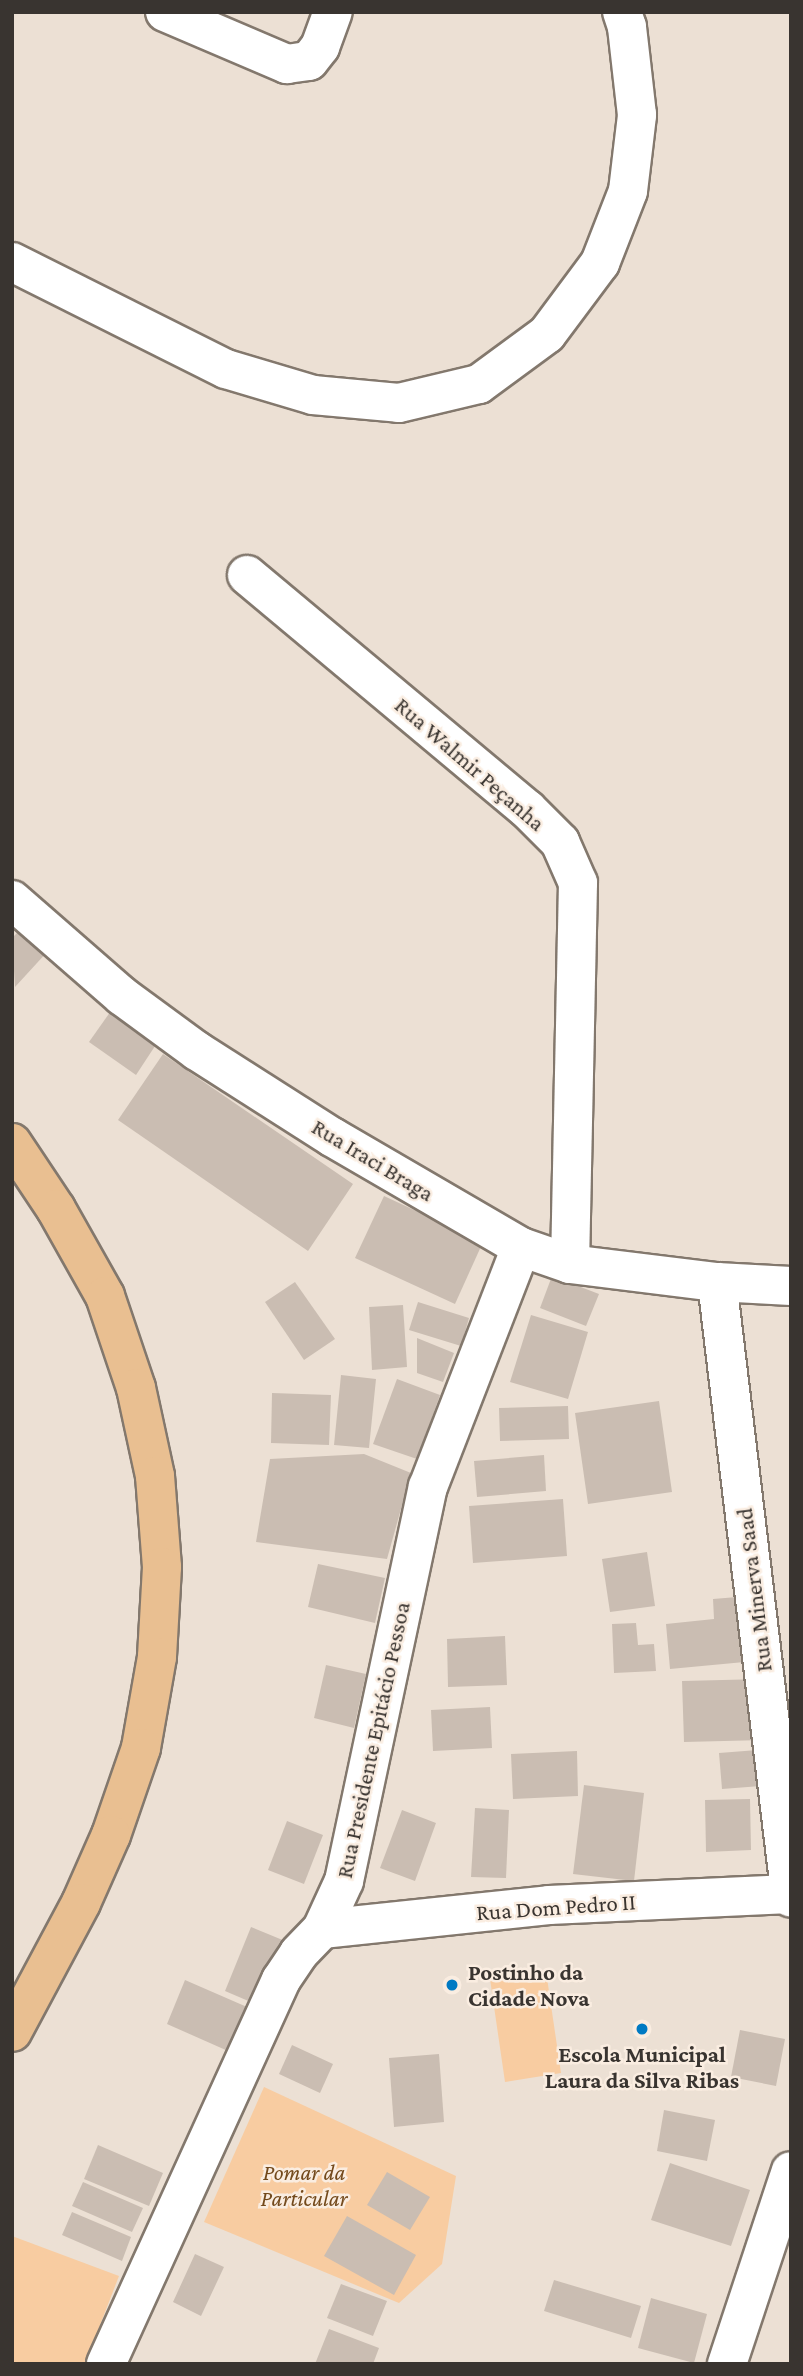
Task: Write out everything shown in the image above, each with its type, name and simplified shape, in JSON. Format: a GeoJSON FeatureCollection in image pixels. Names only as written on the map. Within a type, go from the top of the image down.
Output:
{"type":"FeatureCollection","features":[{"type":"Feature","properties":{"kind":"main road"},"geometry":{"type":"LineString","coordinates":[[12,1143],[56,1209],[105,1296],[136,1388],[152,1463],[162,1567],[157,1657],[141,1748],[111,1835],[81,1903],[12,2032]]}},
{"type":"Feature","properties":{"kind":"street"},"geometry":{"type":"LineString","coordinates":[[165,12],[287,64],[309,61],[320,47],[333,12]]}},
{"type":"Feature","properties":{"kind":"street"},"geometry":{"type":"LineString","coordinates":[[12,262],[226,369],[313,395],[399,403],[479,384],[547,334],[600,263],[628,191],[636,115],[622,12]]}},
{"type":"Feature","properties":{"kind":"street","name":"Rua Walmir Peçanha"},"geometry":{"type":"LineString","coordinates":[[247,575],[527,809],[560,842],[578,883],[570,1264]]}},
{"type":"Feature","properties":{"kind":"street","name":"Rua Iraci Braga"},"geometry":{"type":"LineString","coordinates":[[12,900],[122,996],[197,1051],[332,1137],[521,1247],[570,1264],[717,1282],[791,1286]]}},
{"type":"Feature","properties":{"kind":"street","name":"Rua Presidente Epitácio Pessoa"},"geometry":{"type":"LineString","coordinates":[[106,2364],[281,1980],[299,1953],[322,1929],[344,1881],[428,1487],[521,1247]]}},
{"type":"Feature","properties":{"kind":"street","name":"Rua Minerva Saad"},"geometry":{"type":"LineString","coordinates":[[717,1282],[790,1896]]}},
{"type":"Feature","properties":{"kind":"street","name":"Rua Dom Pedro II"},"geometry":{"type":"LineString","coordinates":[[322,1929],[549,1905],[790,1896]]}},
{"type":"Feature","properties":{"kind":"street"},"geometry":{"type":"LineString","coordinates":[[727,2364],[791,2171]]}},
{"type":"Feature","properties":{"kind":"green space"},"geometry":{"type":"Polygon","coordinates":[[[546,1971],[561,2073],[505,2082],[490,1979],[546,1971]]]}},
{"type":"Feature","properties":{"kind":"green space","name":"Pomar da Particular"},"geometry":{"type":"Polygon","coordinates":[[[264,2087],[456,2176],[442,2264],[399,2303],[204,2222],[264,2087]]]}},
{"type":"Feature","properties":{"kind":"green space"},"geometry":{"type":"Polygon","coordinates":[[[12,2236],[119,2276],[85,2364],[12,2364],[12,2236]]]}},
{"type":"Feature","properties":{"kind":"building"},"geometry":{"type":"Polygon","coordinates":[[[23,927],[48,951],[15,987],[12,938],[23,927]]]}},
{"type":"Feature","properties":{"kind":"building"},"geometry":{"type":"Polygon","coordinates":[[[113,1008],[159,1040],[136,1075],[89,1042],[113,1008]]]}},
{"type":"Feature","properties":{"kind":"building"},"geometry":{"type":"Polygon","coordinates":[[[163,1054],[353,1184],[308,1251],[118,1120],[163,1054]]]}},
{"type":"Feature","properties":{"kind":"building"},"geometry":{"type":"Polygon","coordinates":[[[384,1196],[483,1242],[455,1304],[355,1258],[384,1196]]]}},
{"type":"Feature","properties":{"kind":"building"},"geometry":{"type":"Polygon","coordinates":[[[552,1276],[599,1294],[586,1326],[540,1308],[552,1276]]]}},
{"type":"Feature","properties":{"kind":"building"},"geometry":{"type":"Polygon","coordinates":[[[295,1282],[335,1339],[304,1360],[265,1302],[295,1282]]]}},
{"type":"Feature","properties":{"kind":"building"},"geometry":{"type":"Polygon","coordinates":[[[418,1302],[469,1318],[461,1346],[409,1330],[418,1302]]]}},
{"type":"Feature","properties":{"kind":"building"},"geometry":{"type":"Polygon","coordinates":[[[403,1305],[407,1367],[372,1370],[369,1307],[403,1305]]]}},
{"type":"Feature","properties":{"kind":"building"},"geometry":{"type":"Polygon","coordinates":[[[531,1315],[588,1332],[568,1399],[510,1382],[531,1315]]]}},
{"type":"Feature","properties":{"kind":"building"},"geometry":{"type":"Polygon","coordinates":[[[417,1338],[454,1353],[443,1382],[417,1373],[417,1338]]]}},
{"type":"Feature","properties":{"kind":"building"},"geometry":{"type":"Polygon","coordinates":[[[341,1375],[376,1379],[369,1448],[334,1445],[341,1375]]]}},
{"type":"Feature","properties":{"kind":"building"},"geometry":{"type":"Polygon","coordinates":[[[397,1379],[440,1395],[417,1459],[373,1444],[397,1379]]]}},
{"type":"Feature","properties":{"kind":"building"},"geometry":{"type":"Polygon","coordinates":[[[272,1393],[331,1395],[329,1445],[271,1443],[272,1393]]]}},
{"type":"Feature","properties":{"kind":"building"},"geometry":{"type":"Polygon","coordinates":[[[659,1401],[672,1492],[588,1504],[575,1413],[659,1401]]]}},
{"type":"Feature","properties":{"kind":"building"},"geometry":{"type":"Polygon","coordinates":[[[568,1406],[569,1439],[500,1441],[499,1408],[568,1406]]]}},
{"type":"Feature","properties":{"kind":"building"},"geometry":{"type":"Polygon","coordinates":[[[364,1454],[411,1473],[387,1559],[256,1542],[270,1459],[364,1454]]]}},
{"type":"Feature","properties":{"kind":"building"},"geometry":{"type":"Polygon","coordinates":[[[544,1455],[546,1491],[477,1497],[474,1461],[544,1455]]]}},
{"type":"Feature","properties":{"kind":"building"},"geometry":{"type":"Polygon","coordinates":[[[563,1499],[567,1556],[473,1563],[469,1506],[563,1499]]]}},
{"type":"Feature","properties":{"kind":"building"},"geometry":{"type":"Polygon","coordinates":[[[647,1552],[655,1606],[610,1612],[602,1559],[647,1552]]]}},
{"type":"Feature","properties":{"kind":"building"},"geometry":{"type":"Polygon","coordinates":[[[318,1564],[385,1578],[375,1623],[308,1607],[318,1564]]]}},
{"type":"Feature","properties":{"kind":"building"},"geometry":{"type":"Polygon","coordinates":[[[749,1596],[755,1661],[670,1669],[666,1624],[714,1619],[713,1599],[749,1596]]]}},
{"type":"Feature","properties":{"kind":"building"},"geometry":{"type":"Polygon","coordinates":[[[636,1623],[638,1645],[654,1644],[656,1671],[614,1673],[612,1624],[636,1623]]]}},
{"type":"Feature","properties":{"kind":"building"},"geometry":{"type":"Polygon","coordinates":[[[505,1636],[507,1685],[448,1687],[447,1639],[505,1636]]]}},
{"type":"Feature","properties":{"kind":"building"},"geometry":{"type":"Polygon","coordinates":[[[326,1665],[366,1674],[354,1728],[314,1718],[326,1665]]]}},
{"type":"Feature","properties":{"kind":"building"},"geometry":{"type":"Polygon","coordinates":[[[763,1679],[765,1740],[684,1742],[682,1681],[763,1679]]]}},
{"type":"Feature","properties":{"kind":"building"},"geometry":{"type":"Polygon","coordinates":[[[490,1707],[492,1748],[433,1751],[431,1710],[490,1707]]]}},
{"type":"Feature","properties":{"kind":"building"},"geometry":{"type":"Polygon","coordinates":[[[770,1749],[773,1785],[722,1789],[719,1753],[770,1749]]]}},
{"type":"Feature","properties":{"kind":"building"},"geometry":{"type":"Polygon","coordinates":[[[577,1751],[578,1796],[513,1799],[511,1754],[577,1751]]]}},
{"type":"Feature","properties":{"kind":"building"},"geometry":{"type":"Polygon","coordinates":[[[584,1785],[644,1793],[634,1881],[573,1874],[584,1785]]]}},
{"type":"Feature","properties":{"kind":"building"},"geometry":{"type":"Polygon","coordinates":[[[750,1799],[751,1850],[706,1852],[705,1800],[750,1799]]]}},
{"type":"Feature","properties":{"kind":"building"},"geometry":{"type":"Polygon","coordinates":[[[475,1808],[509,1810],[506,1878],[471,1877],[475,1808]]]}},
{"type":"Feature","properties":{"kind":"building"},"geometry":{"type":"Polygon","coordinates":[[[402,1810],[436,1823],[415,1881],[380,1868],[402,1810]]]}},
{"type":"Feature","properties":{"kind":"building"},"geometry":{"type":"Polygon","coordinates":[[[287,1821],[323,1835],[304,1884],[268,1870],[287,1821]]]}},
{"type":"Feature","properties":{"kind":"building"},"geometry":{"type":"Polygon","coordinates":[[[251,1927],[285,1941],[258,2005],[225,1991],[251,1927]]]}},
{"type":"Feature","properties":{"kind":"building"},"geometry":{"type":"Polygon","coordinates":[[[185,1980],[247,2007],[228,2051],[167,2024],[185,1980]]]}},
{"type":"Feature","properties":{"kind":"building"},"geometry":{"type":"Polygon","coordinates":[[[740,2030],[785,2039],[776,2086],[731,2077],[740,2030]]]}},
{"type":"Feature","properties":{"kind":"building"},"geometry":{"type":"Polygon","coordinates":[[[292,2045],[333,2064],[320,2093],[279,2074],[292,2045]]]}},
{"type":"Feature","properties":{"kind":"building"},"geometry":{"type":"Polygon","coordinates":[[[439,2054],[444,2122],[394,2127],[389,2058],[439,2054]]]}},
{"type":"Feature","properties":{"kind":"building"},"geometry":{"type":"Polygon","coordinates":[[[664,2110],[715,2120],[707,2161],[657,2151],[664,2110]]]}},
{"type":"Feature","properties":{"kind":"building"},"geometry":{"type":"Polygon","coordinates":[[[98,2145],[163,2173],[149,2206],[84,2179],[98,2145]]]}},
{"type":"Feature","properties":{"kind":"building"},"geometry":{"type":"Polygon","coordinates":[[[670,2163],[750,2190],[731,2246],[651,2220],[670,2163]]]}},
{"type":"Feature","properties":{"kind":"building"},"geometry":{"type":"Polygon","coordinates":[[[387,2172],[430,2197],[410,2230],[367,2205],[387,2172]]]}},
{"type":"Feature","properties":{"kind":"building"},"geometry":{"type":"Polygon","coordinates":[[[83,2182],[143,2208],[132,2232],[72,2206],[83,2182]]]}},
{"type":"Feature","properties":{"kind":"building"},"geometry":{"type":"Polygon","coordinates":[[[72,2212],[131,2237],[122,2261],[62,2235],[72,2212]]]}},
{"type":"Feature","properties":{"kind":"building"},"geometry":{"type":"Polygon","coordinates":[[[347,2216],[416,2255],[394,2295],[324,2256],[347,2216]]]}},
{"type":"Feature","properties":{"kind":"building"},"geometry":{"type":"Polygon","coordinates":[[[195,2254],[224,2267],[201,2316],[173,2302],[195,2254]]]}},
{"type":"Feature","properties":{"kind":"building"},"geometry":{"type":"Polygon","coordinates":[[[554,2280],[641,2306],[631,2338],[544,2311],[554,2280]]]}},
{"type":"Feature","properties":{"kind":"building"},"geometry":{"type":"Polygon","coordinates":[[[341,2284],[387,2301],[373,2336],[327,2318],[341,2284]]]}},
{"type":"Feature","properties":{"kind":"building"},"geometry":{"type":"Polygon","coordinates":[[[651,2298],[707,2314],[694,2363],[638,2348],[651,2298]]]}},
{"type":"Feature","properties":{"kind":"building"},"geometry":{"type":"Polygon","coordinates":[[[329,2329],[379,2348],[373,2364],[315,2364],[329,2329]]]}},
{"type":"Feature","properties":{"kind":"place","name":"Postinho da Cidade Nova"},"geometry":{"type":"Point","coordinates":[452,1985]}},
{"type":"Feature","properties":{"kind":"place","name":"Escola Municipal Laura da Silva Ribas"},"geometry":{"type":"Point","coordinates":[642,2029]}}]}
